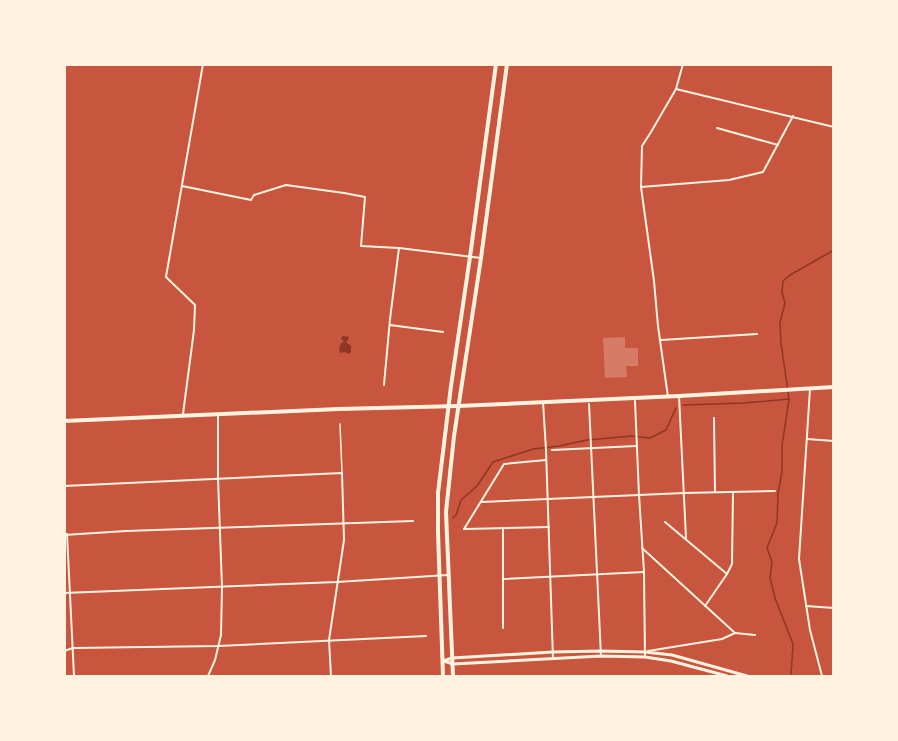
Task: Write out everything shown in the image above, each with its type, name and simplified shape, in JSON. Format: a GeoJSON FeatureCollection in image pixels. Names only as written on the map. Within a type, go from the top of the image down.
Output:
{"type":"FeatureCollection","features":[{"type":"Feature","properties":{"kind":"main road"},"geometry":{"type":"LineString","coordinates":[[443,676],[438,494],[448,406],[471,257],[496,64]]}},
{"type":"Feature","properties":{"kind":"main road"},"geometry":{"type":"LineString","coordinates":[[453,676],[446,512],[458,406],[507,64]]}},
{"type":"Feature","properties":{"kind":"main road"},"geometry":{"type":"LineString","coordinates":[[64,421],[668,397],[834,387]]}},
{"type":"Feature","properties":{"kind":"main road"},"geometry":{"type":"LineString","coordinates":[[443,661],[452,658],[553,652],[645,652],[672,655],[747,676]]}},
{"type":"Feature","properties":{"kind":"main road"},"geometry":{"type":"LineString","coordinates":[[443,661],[453,664],[601,656],[645,657],[671,661],[727,676]]}},
{"type":"Feature","properties":{"kind":"street"},"geometry":{"type":"LineString","coordinates":[[183,416],[195,305],[165,277],[203,64]]}},
{"type":"Feature","properties":{"kind":"street"},"geometry":{"type":"LineString","coordinates":[[668,397],[641,187],[642,146],[676,89],[683,64]]}},
{"type":"Feature","properties":{"kind":"street"},"geometry":{"type":"LineString","coordinates":[[676,89],[834,127]]}},
{"type":"Feature","properties":{"kind":"street"},"geometry":{"type":"LineString","coordinates":[[641,187],[729,180],[763,172],[793,116]]}},
{"type":"Feature","properties":{"kind":"street"},"geometry":{"type":"LineString","coordinates":[[717,128],[778,145]]}},
{"type":"Feature","properties":{"kind":"street"},"geometry":{"type":"LineString","coordinates":[[182,186],[251,200],[254,195],[286,186],[364,197],[361,246],[481,258]]}},
{"type":"Feature","properties":{"kind":"street"},"geometry":{"type":"LineString","coordinates":[[384,385],[399,248]]}},
{"type":"Feature","properties":{"kind":"street"},"geometry":{"type":"LineString","coordinates":[[390,325],[443,333]]}},
{"type":"Feature","properties":{"kind":"street"},"geometry":{"type":"LineString","coordinates":[[661,340],[757,333]]}},
{"type":"Feature","properties":{"kind":"street"},"geometry":{"type":"LineString","coordinates":[[810,389],[799,554],[810,630],[822,676]]}},
{"type":"Feature","properties":{"kind":"street"},"geometry":{"type":"LineString","coordinates":[[679,396],[686,538]]}},
{"type":"Feature","properties":{"kind":"street"},"geometry":{"type":"LineString","coordinates":[[635,401],[644,572],[645,657]]}},
{"type":"Feature","properties":{"kind":"street"},"geometry":{"type":"LineString","coordinates":[[543,402],[553,659]]}},
{"type":"Feature","properties":{"kind":"street"},"geometry":{"type":"LineString","coordinates":[[589,404],[601,656]]}},
{"type":"Feature","properties":{"kind":"street"},"geometry":{"type":"LineString","coordinates":[[208,676],[215,660],[221,635],[219,414]]}},
{"type":"Feature","properties":{"kind":"street"},"geometry":{"type":"LineString","coordinates":[[714,418],[716,492]]}},
{"type":"Feature","properties":{"kind":"street"},"geometry":{"type":"LineString","coordinates":[[807,439],[834,441]]}},
{"type":"Feature","properties":{"kind":"street"},"geometry":{"type":"LineString","coordinates":[[552,450],[636,447]]}},
{"type":"Feature","properties":{"kind":"street"},"geometry":{"type":"LineString","coordinates":[[546,460],[503,465],[464,529],[549,527]]}},
{"type":"Feature","properties":{"kind":"street"},"geometry":{"type":"LineString","coordinates":[[64,486],[342,473],[344,540],[329,640],[332,676]]}},
{"type":"Feature","properties":{"kind":"street"},"geometry":{"type":"LineString","coordinates":[[482,502],[775,491]]}},
{"type":"Feature","properties":{"kind":"street"},"geometry":{"type":"LineString","coordinates":[[705,606],[728,574],[732,561],[733,492]]}},
{"type":"Feature","properties":{"kind":"street"},"geometry":{"type":"LineString","coordinates":[[74,676],[66,535],[412,521]]}},
{"type":"Feature","properties":{"kind":"street"},"geometry":{"type":"LineString","coordinates":[[665,522],[728,574]]}},
{"type":"Feature","properties":{"kind":"street"},"geometry":{"type":"LineString","coordinates":[[503,529],[503,628]]}},
{"type":"Feature","properties":{"kind":"street"},"geometry":{"type":"LineString","coordinates":[[642,548],[735,633]]}},
{"type":"Feature","properties":{"kind":"street"},"geometry":{"type":"LineString","coordinates":[[503,579],[644,572]]}},
{"type":"Feature","properties":{"kind":"street"},"geometry":{"type":"LineString","coordinates":[[64,593],[448,575]]}},
{"type":"Feature","properties":{"kind":"street"},"geometry":{"type":"LineString","coordinates":[[806,606],[834,608]]}},
{"type":"Feature","properties":{"kind":"street"},"geometry":{"type":"LineString","coordinates":[[645,652],[722,639],[735,633],[755,635]]}},
{"type":"Feature","properties":{"kind":"street"},"geometry":{"type":"LineString","coordinates":[[64,651],[73,648],[218,645],[426,636]]}},
{"type":"Feature","properties":{"kind":"lane"},"geometry":{"type":"LineString","coordinates":[[340,424],[342,473]]}},
{"type":"Feature","properties":{"kind":"shaded area"},"geometry":{"type":"Polygon","coordinates":[[[349,337],[346,342],[351,346],[349,354],[340,353],[341,343],[344,342],[341,338],[349,337]]]}},
{"type":"Feature","properties":{"kind":"building"},"geometry":{"type":"Polygon","coordinates":[[[625,337],[625,348],[638,348],[638,366],[626,366],[627,377],[605,378],[603,338],[625,337]]]}},
{"type":"Feature","properties":{"kind":"waterway"},"geometry":{"type":"LineString","coordinates":[[791,676],[793,644],[775,598],[770,578],[772,562],[767,548],[777,523],[782,446],[789,399],[781,343],[780,323],[785,303],[782,292],[783,281],[834,250]]}},
{"type":"Feature","properties":{"kind":"waterway"},"geometry":{"type":"LineString","coordinates":[[683,405],[789,399]]}},
{"type":"Feature","properties":{"kind":"waterway"},"geometry":{"type":"LineString","coordinates":[[453,518],[461,500],[477,486],[493,462],[533,449],[587,440],[632,436],[650,438],[666,430],[676,408]]}}]}
